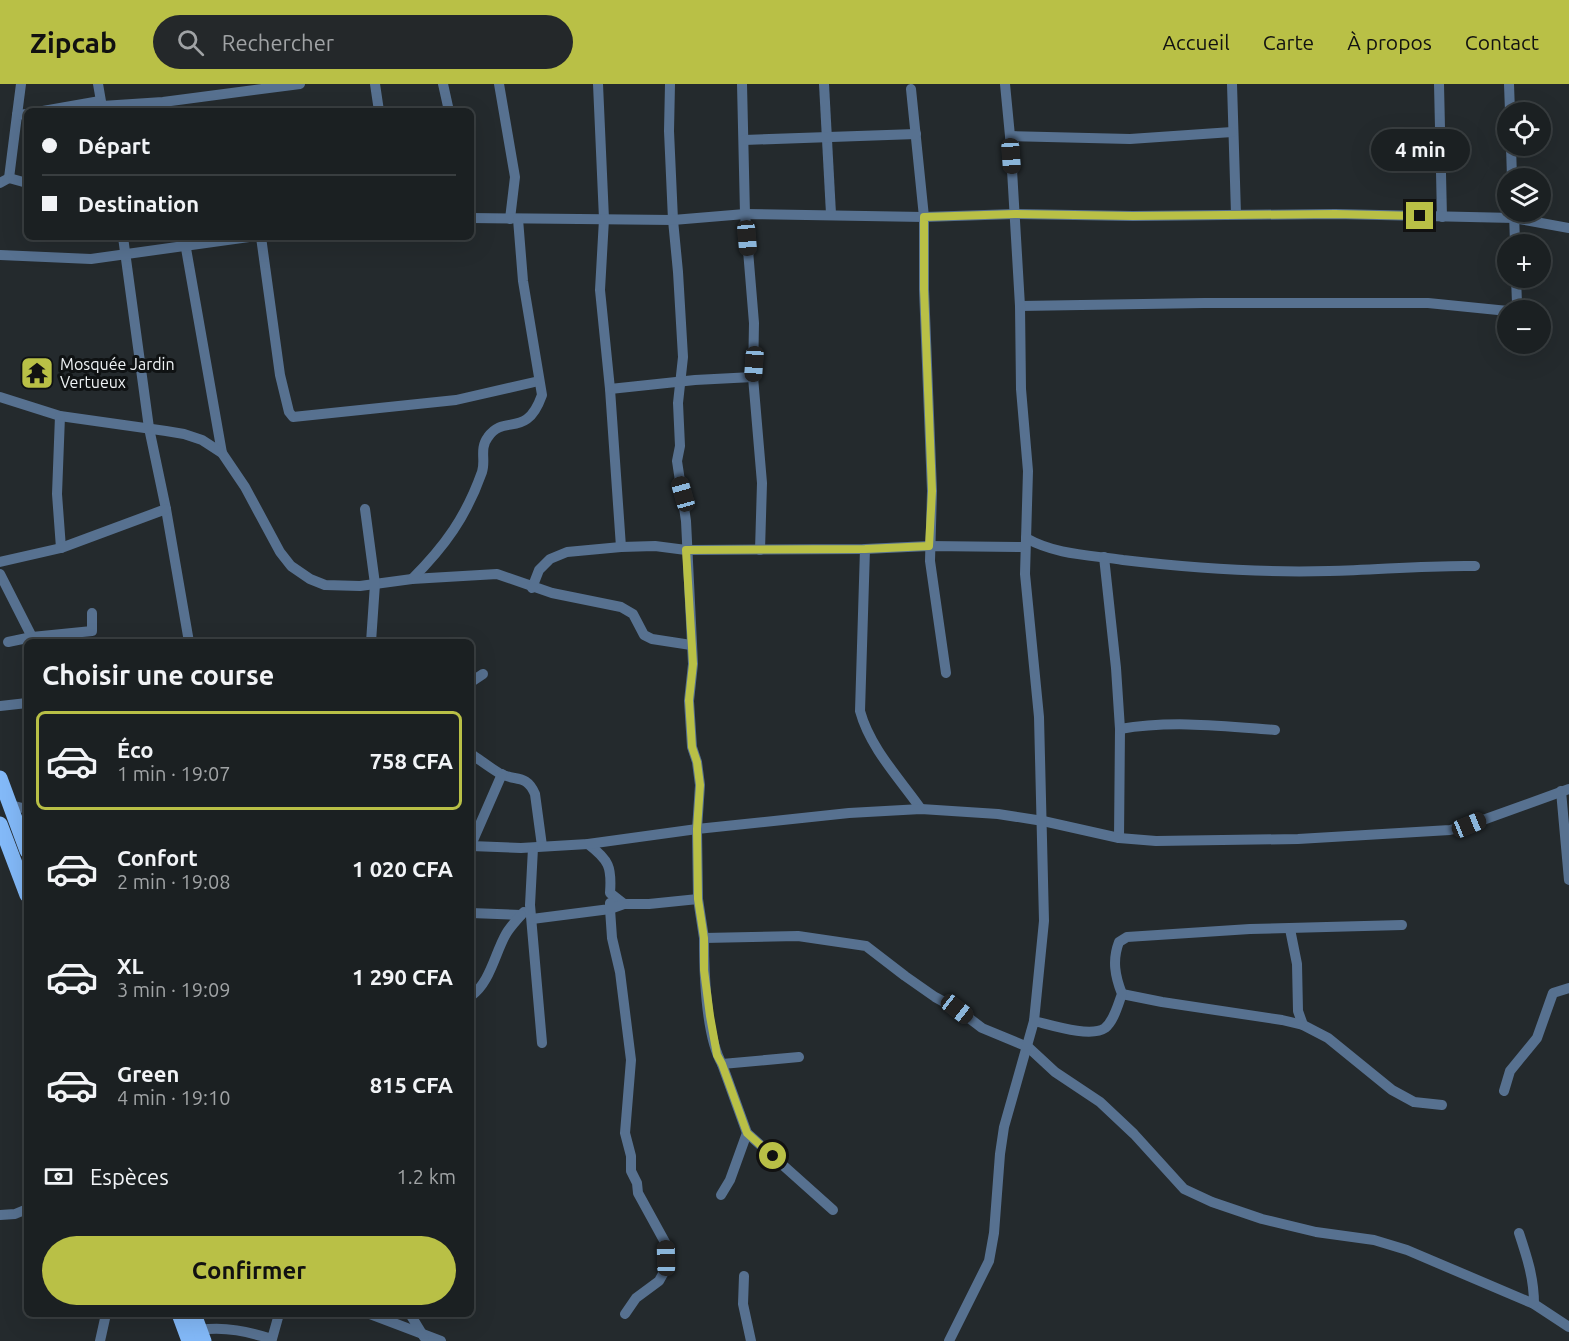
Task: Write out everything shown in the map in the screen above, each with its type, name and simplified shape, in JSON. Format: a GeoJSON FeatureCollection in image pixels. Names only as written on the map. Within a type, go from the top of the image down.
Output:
{"type":"FeatureCollection","features":[{"type":"Feature","properties":{"kind":"main road"},"geometry":{"type":"LineString","coordinates":[[0,778],[24,843]]}},
{"type":"Feature","properties":{"kind":"main road"},"geometry":{"type":"LineString","coordinates":[[0,824],[24,887]]}},
{"type":"Feature","properties":{"kind":"main road"},"geometry":{"type":"LineString","coordinates":[[181,1317],[198,1338]]}},
{"type":"Feature","properties":{"kind":"main road"},"geometry":{"type":"LineString","coordinates":[[194,1317],[198,1338]]}},
{"type":"Feature","properties":{"kind":"street"},"geometry":{"type":"LineString","coordinates":[[21,84],[22,115],[4,180],[24,183]]}},
{"type":"Feature","properties":{"kind":"street"},"geometry":{"type":"LineString","coordinates":[[98,84],[101,106]]}},
{"type":"Feature","properties":{"kind":"street"},"geometry":{"type":"LineString","coordinates":[[78,108],[164,106],[300,84]]}},
{"type":"Feature","properties":{"kind":"street"},"geometry":{"type":"LineString","coordinates":[[375,84],[379,108]]}},
{"type":"Feature","properties":{"kind":"street"},"geometry":{"type":"LineString","coordinates":[[444,84],[448,108]]}},
{"type":"Feature","properties":{"kind":"street"},"geometry":{"type":"LineString","coordinates":[[412,579],[439,551],[461,520],[484,467],[482,453],[488,436],[494,430],[523,423],[531,417],[537,410],[542,395],[514,219],[515,177],[499,84]]}},
{"type":"Feature","properties":{"kind":"street"},"geometry":{"type":"LineString","coordinates":[[598,84],[604,219],[600,290],[610,389],[621,547]]}},
{"type":"Feature","properties":{"kind":"street"},"geometry":{"type":"LineString","coordinates":[[670,84],[673,220],[683,357],[680,381],[680,446],[677,461],[683,494],[693,664],[689,700],[692,747],[697,762],[700,785],[697,829],[698,899],[704,938],[704,970],[710,1016],[717,1055],[747,1133],[833,1210]]}},
{"type":"Feature","properties":{"kind":"street"},"geometry":{"type":"LineString","coordinates":[[742,84],[745,214],[754,323],[753,377],[762,483],[760,550]]}},
{"type":"Feature","properties":{"kind":"street"},"geometry":{"type":"LineString","coordinates":[[824,84],[831,214]]}},
{"type":"Feature","properties":{"kind":"street"},"geometry":{"type":"LineString","coordinates":[[949,1341],[988,1261],[994,1233],[1004,1127],[1034,1021],[1044,921],[1038,693],[1025,574],[1028,471],[1022,389],[1015,214],[1005,84]]}},
{"type":"Feature","properties":{"kind":"street"},"geometry":{"type":"LineString","coordinates":[[1232,84],[1236,214]]}},
{"type":"Feature","properties":{"kind":"street"},"geometry":{"type":"LineString","coordinates":[[1439,84],[1442,217]]}},
{"type":"Feature","properties":{"kind":"street"},"geometry":{"type":"LineString","coordinates":[[1509,84],[1510,102]]}},
{"type":"Feature","properties":{"kind":"street"},"geometry":{"type":"LineString","coordinates":[[911,89],[924,217],[924,289],[932,491],[929,546],[946,674]]}},
{"type":"Feature","properties":{"kind":"street"},"geometry":{"type":"LineString","coordinates":[[1010,136],[1130,139],[1232,132]]}},
{"type":"Feature","properties":{"kind":"street"},"geometry":{"type":"LineString","coordinates":[[744,140],[916,134]]}},
{"type":"Feature","properties":{"kind":"street"},"geometry":{"type":"LineString","coordinates":[[474,218],[673,220],[745,214],[924,217],[1015,214],[1497,215]]}},
{"type":"Feature","properties":{"kind":"street"},"geometry":{"type":"LineString","coordinates":[[1544,222],[1569,228]]}},
{"type":"Feature","properties":{"kind":"street"},"geometry":{"type":"LineString","coordinates":[[123,240],[149,428],[166,509],[188,639]]}},
{"type":"Feature","properties":{"kind":"street"},"geometry":{"type":"LineString","coordinates":[[0,255],[91,259],[201,240]]}},
{"type":"Feature","properties":{"kind":"street"},"geometry":{"type":"LineString","coordinates":[[261,240],[280,375],[289,412],[293,417],[456,400],[539,381]]}},
{"type":"Feature","properties":{"kind":"street"},"geometry":{"type":"LineString","coordinates":[[185,241],[222,453]]}},
{"type":"Feature","properties":{"kind":"street"},"geometry":{"type":"LineString","coordinates":[[1020,306],[1428,303],[1497,310]]}},
{"type":"Feature","properties":{"kind":"street"},"geometry":{"type":"LineString","coordinates":[[610,389],[680,381],[753,377]]}},
{"type":"Feature","properties":{"kind":"street"},"geometry":{"type":"LineString","coordinates":[[0,397],[60,416],[127,427],[149,428],[184,434],[202,440],[222,453],[245,487],[280,552],[291,566],[310,579],[325,585],[360,586],[412,579],[497,574],[514,578],[531,588],[621,607],[633,615],[644,634],[652,639],[691,645]]}},
{"type":"Feature","properties":{"kind":"street"},"geometry":{"type":"LineString","coordinates":[[60,416],[57,494],[61,548]]}},
{"type":"Feature","properties":{"kind":"street"},"geometry":{"type":"LineString","coordinates":[[0,562],[61,548],[166,509]]}},
{"type":"Feature","properties":{"kind":"street"},"geometry":{"type":"LineString","coordinates":[[365,509],[375,584],[371,639]]}},
{"type":"Feature","properties":{"kind":"street"},"geometry":{"type":"LineString","coordinates":[[531,588],[539,570],[550,559],[567,552],[655,546],[686,550],[865,549],[1025,542],[1064,552],[1176,566],[1269,571],[1328,571],[1433,565],[1475,566]]}},
{"type":"Feature","properties":{"kind":"street"},"geometry":{"type":"LineString","coordinates":[[865,549],[860,711],[864,727],[872,740],[921,809]]}},
{"type":"Feature","properties":{"kind":"street"},"geometry":{"type":"LineString","coordinates":[[1104,557],[1116,668],[1119,729],[1119,838]]}},
{"type":"Feature","properties":{"kind":"street"},"geometry":{"type":"LineString","coordinates":[[0,574],[32,639]]}},
{"type":"Feature","properties":{"kind":"street"},"geometry":{"type":"LineString","coordinates":[[48,639],[94,636],[92,613]]}},
{"type":"Feature","properties":{"kind":"street"},"geometry":{"type":"LineString","coordinates":[[8,642],[24,641]]}},
{"type":"Feature","properties":{"kind":"street"},"geometry":{"type":"LineString","coordinates":[[474,680],[483,674]]}},
{"type":"Feature","properties":{"kind":"street"},"geometry":{"type":"LineString","coordinates":[[0,706],[24,703]]}},
{"type":"Feature","properties":{"kind":"street"},"geometry":{"type":"LineString","coordinates":[[1119,729],[1140,725],[1186,724],[1275,730]]}},
{"type":"Feature","properties":{"kind":"street"},"geometry":{"type":"LineString","coordinates":[[474,756],[502,774],[525,779],[535,794],[537,847],[531,905],[542,1043]]}},
{"type":"Feature","properties":{"kind":"street"},"geometry":{"type":"LineString","coordinates":[[474,838],[502,774]]}},
{"type":"Feature","properties":{"kind":"street"},"geometry":{"type":"LineString","coordinates":[[474,845],[537,847],[588,844],[697,829],[849,813],[921,809],[998,814],[1043,821],[1119,838],[1156,842],[1298,839],[1450,830],[1565,790],[1569,880]]}},
{"type":"Feature","properties":{"kind":"street"},"geometry":{"type":"LineString","coordinates":[[10,805],[24,808]]}},
{"type":"Feature","properties":{"kind":"street"},"geometry":{"type":"LineString","coordinates":[[588,844],[603,855],[612,875],[610,893],[612,938],[620,972],[631,1060],[625,1133],[631,1156],[631,1171],[637,1183],[638,1193],[666,1244],[664,1272],[659,1281],[636,1298],[625,1314]]}},
{"type":"Feature","properties":{"kind":"street"},"geometry":{"type":"LineString","coordinates":[[610,893],[624,904]]}},
{"type":"Feature","properties":{"kind":"street"},"geometry":{"type":"LineString","coordinates":[[532,919],[610,909],[624,904],[698,899]]}},
{"type":"Feature","properties":{"kind":"street"},"geometry":{"type":"LineString","coordinates":[[474,994],[483,982],[507,932],[531,905]]}},
{"type":"Feature","properties":{"kind":"street"},"geometry":{"type":"LineString","coordinates":[[474,913],[521,915]]}},
{"type":"Feature","properties":{"kind":"street"},"geometry":{"type":"LineString","coordinates":[[1034,1021],[1096,1032],[1105,1028],[1111,1021],[1122,994],[1116,978],[1115,952],[1119,942],[1127,937],[1250,929],[1402,925]]}},
{"type":"Feature","properties":{"kind":"street"},"geometry":{"type":"LineString","coordinates":[[1290,929],[1297,964],[1298,1011],[1302,1025]]}},
{"type":"Feature","properties":{"kind":"street"},"geometry":{"type":"LineString","coordinates":[[704,938],[798,936],[866,946],[905,976],[982,1028],[1028,1047],[1055,1072],[1100,1102],[1134,1134],[1184,1189],[1212,1202],[1262,1219],[1316,1232],[1374,1240],[1407,1250],[1534,1304],[1569,1327]]}},
{"type":"Feature","properties":{"kind":"street"},"geometry":{"type":"LineString","coordinates":[[1504,1091],[1510,1071],[1537,1038],[1553,993],[1569,988]]}},
{"type":"Feature","properties":{"kind":"street"},"geometry":{"type":"LineString","coordinates":[[1122,994],[1302,1025],[1328,1038],[1392,1090],[1414,1102],[1442,1105]]}},
{"type":"Feature","properties":{"kind":"street"},"geometry":{"type":"LineString","coordinates":[[722,1064],[799,1057]]}},
{"type":"Feature","properties":{"kind":"street"},"geometry":{"type":"LineString","coordinates":[[721,1195],[730,1180],[747,1133]]}},
{"type":"Feature","properties":{"kind":"street"},"geometry":{"type":"LineString","coordinates":[[0,1215],[15,1214],[24,1210]]}},
{"type":"Feature","properties":{"kind":"street"},"geometry":{"type":"LineString","coordinates":[[1519,1233],[1530,1265],[1534,1304]]}},
{"type":"Feature","properties":{"kind":"street"},"geometry":{"type":"LineString","coordinates":[[744,1276],[743,1304],[751,1341]]}},
{"type":"Feature","properties":{"kind":"street"},"geometry":{"type":"LineString","coordinates":[[100,1341],[105,1317]]}},
{"type":"Feature","properties":{"kind":"street"},"geometry":{"type":"LineString","coordinates":[[198,1338],[216,1328],[250,1333],[274,1340],[278,1317]]}},
{"type":"Feature","properties":{"kind":"street"},"geometry":{"type":"LineString","coordinates":[[377,1317],[424,1338],[441,1341]]}},
{"type":"Feature","properties":{"kind":"street"},"geometry":{"type":"LineString","coordinates":[[412,1317],[424,1338]]}},
{"type":"Feature","properties":{"kind":"place","name":"Mosquée Jardin Vertueux"},"geometry":{"type":"Point","coordinates":[37,373]}},
{"type":"Feature","properties":{"kind":"route"},"geometry":{"type":"LineString","coordinates":[[773,1156],[747,1133],[717,1055],[710,1016],[704,970],[704,938],[698,899],[697,829],[700,785],[697,762],[692,747],[689,700],[693,664],[686,550],[865,549],[929,546],[932,491],[926,363],[924,217],[1015,214],[1420,216]]}}]}
